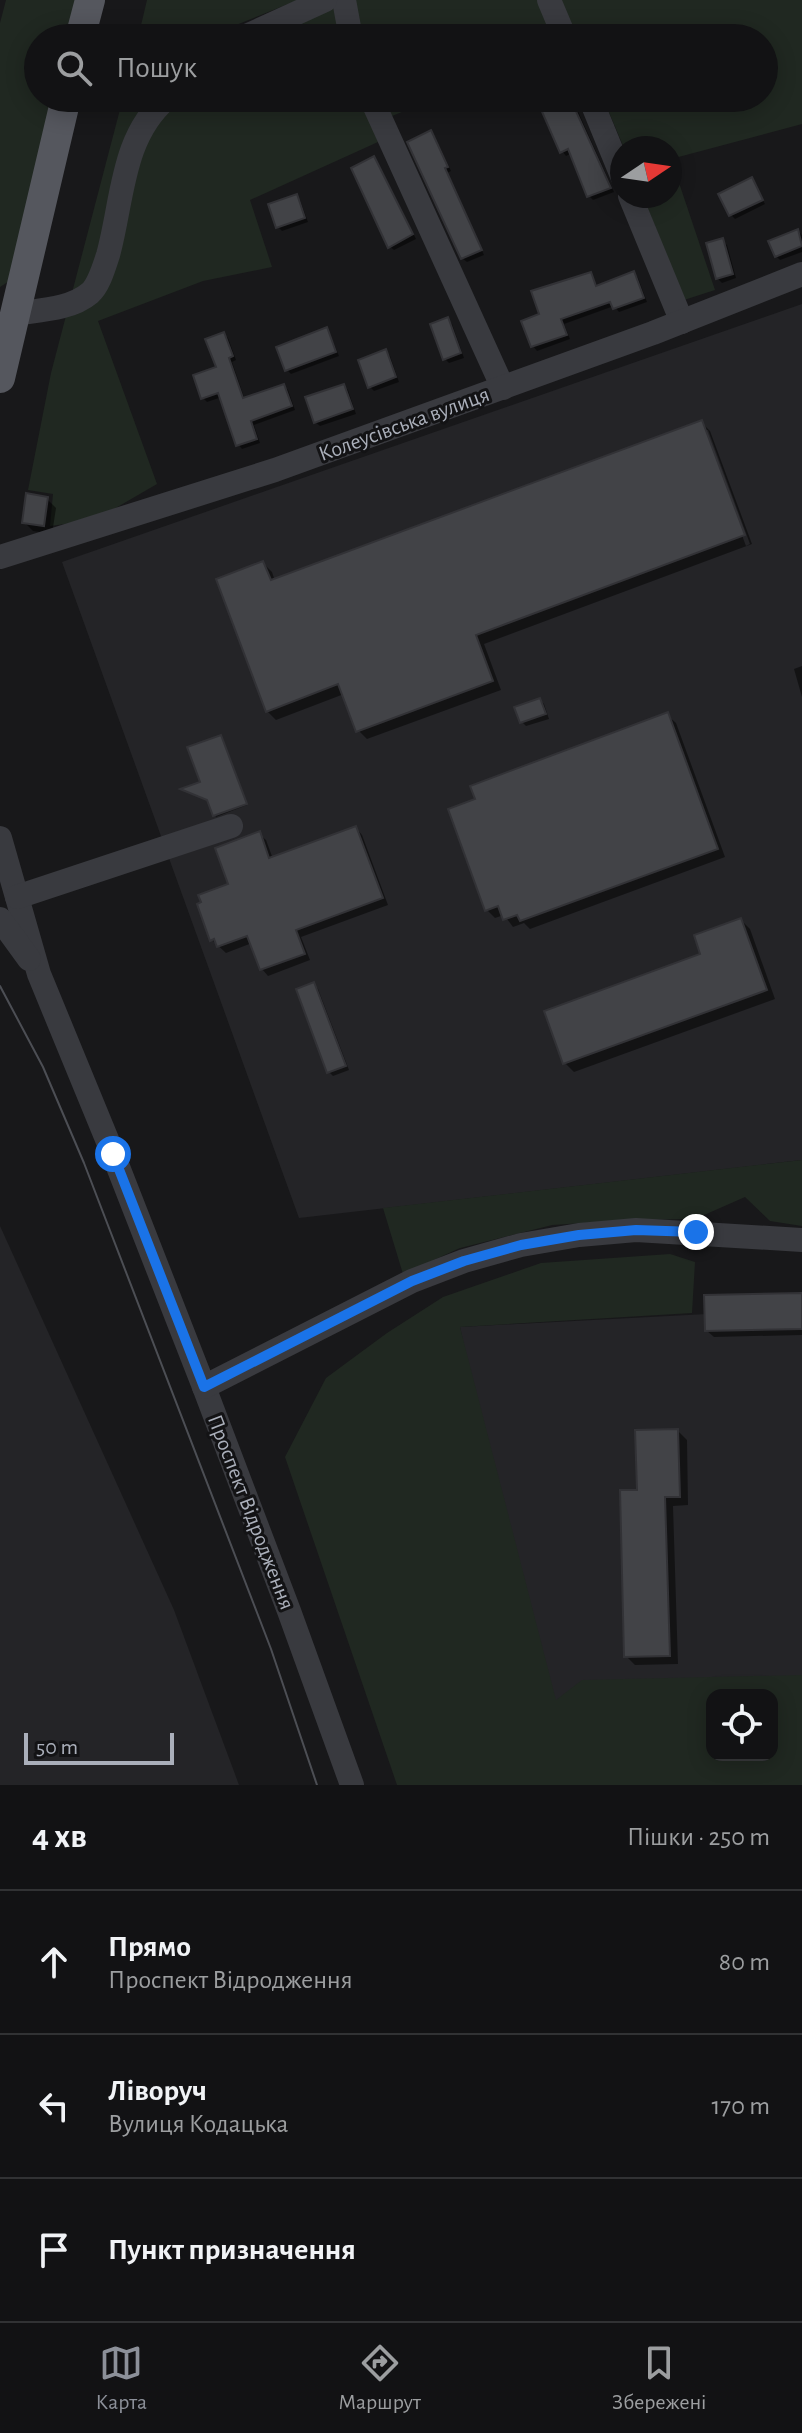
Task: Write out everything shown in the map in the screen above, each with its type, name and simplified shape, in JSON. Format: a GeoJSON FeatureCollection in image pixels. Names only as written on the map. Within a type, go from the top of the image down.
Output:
{"type":"FeatureCollection","features":[{"type":"Feature","properties":{"kind":"main road"},"geometry":{"type":"LineString","coordinates":[[84,24],[90,0]]}},
{"type":"Feature","properties":{"kind":"main road"},"geometry":{"type":"LineString","coordinates":[[0,378],[7,313],[62,112]]}},
{"type":"Feature","properties":{"kind":"street"},"geometry":{"type":"LineString","coordinates":[[273,24],[325,0]]}},
{"type":"Feature","properties":{"kind":"street"},"geometry":{"type":"LineString","coordinates":[[344,0],[348,24]]}},
{"type":"Feature","properties":{"kind":"street"},"geometry":{"type":"LineString","coordinates":[[549,0],[559,24]]}},
{"type":"Feature","properties":{"kind":"street"},"geometry":{"type":"LineString","coordinates":[[7,313],[61,307],[91,292],[104,270],[130,153],[154,112]]}},
{"type":"Feature","properties":{"kind":"street"},"geometry":{"type":"LineString","coordinates":[[377,112],[503,388]]}},
{"type":"Feature","properties":{"kind":"street"},"geometry":{"type":"LineString","coordinates":[[596,112],[610,147]]}},
{"type":"Feature","properties":{"kind":"street"},"geometry":{"type":"LineString","coordinates":[[635,208],[682,322]]}},
{"type":"Feature","properties":{"kind":"street","name":"Колеусівська вулиця"},"geometry":{"type":"LineString","coordinates":[[0,557],[275,470],[682,322],[802,274]]}},
{"type":"Feature","properties":{"kind":"street"},"geometry":{"type":"LineString","coordinates":[[17,897],[231,826]]}},
{"type":"Feature","properties":{"kind":"street","name":"Проспект Відродження"},"geometry":{"type":"LineString","coordinates":[[0,838],[39,974],[204,1387],[352,1785]]}},
{"type":"Feature","properties":{"kind":"street","name":"Проспект Відродження"},"geometry":{"type":"LineString","coordinates":[[0,919],[39,974]]}},
{"type":"Feature","properties":{"kind":"street"},"geometry":{"type":"LineString","coordinates":[[204,1387],[412,1281],[464,1261],[521,1245],[579,1235],[636,1230],[802,1240]]}},
{"type":"Feature","properties":{"kind":"shaded area"},"geometry":{"type":"Polygon","coordinates":[[[6,0],[81,0],[75,24],[24,24],[24,112],[54,112],[14,278],[0,287],[0,23],[6,0]]]}},
{"type":"Feature","properties":{"kind":"shaded area"},"geometry":{"type":"Polygon","coordinates":[[[147,0],[298,0],[238,24],[141,24],[147,0]]]}},
{"type":"Feature","properties":{"kind":"shaded area"},"geometry":{"type":"Polygon","coordinates":[[[335,0],[341,24],[286,24],[335,0]]]}},
{"type":"Feature","properties":{"kind":"shaded area"},"geometry":{"type":"Polygon","coordinates":[[[350,0],[540,0],[549,24],[354,24],[350,0]]]}},
{"type":"Feature","properties":{"kind":"shaded area"},"geometry":{"type":"Polygon","coordinates":[[[560,0],[802,0],[802,124],[682,156],[682,136],[619,136],[609,112],[778,112],[778,24],[571,24],[560,0]]]}},
{"type":"Feature","properties":{"kind":"shaded area"},"geometry":{"type":"Polygon","coordinates":[[[119,112],[367,112],[378,142],[250,200],[272,267],[203,281],[98,321],[157,484],[95,520],[50,526],[53,494],[28,490],[51,373],[119,112]]]}},
{"type":"Feature","properties":{"kind":"shaded area"},"geometry":{"type":"Polygon","coordinates":[[[385,112],[402,112],[387,118],[385,112]]]}},
{"type":"Feature","properties":{"kind":"shaded area"},"geometry":{"type":"Polygon","coordinates":[[[682,192],[715,290],[684,300],[648,208],[682,208],[682,192]]]}},
{"type":"Feature","properties":{"kind":"shaded area"},"geometry":{"type":"Polygon","coordinates":[[[802,304],[802,1160],[299,1218],[62,562],[802,304]]]}},
{"type":"Feature","properties":{"kind":"shaded area"},"geometry":{"type":"Polygon","coordinates":[[[802,1160],[802,1226],[770,1221],[745,1197],[695,1219],[552,1225],[460,1248],[403,1274],[383,1208],[802,1160]]]}},
{"type":"Feature","properties":{"kind":"shaded area"},"geometry":{"type":"Polygon","coordinates":[[[0,1226],[174,1610],[239,1785],[0,1785],[0,1226]]]}},
{"type":"Feature","properties":{"kind":"shaded area"},"geometry":{"type":"Polygon","coordinates":[[[670,1254],[695,1262],[692,1313],[460,1327],[556,1700],[582,1680],[802,1675],[802,1785],[397,1785],[285,1457],[326,1378],[443,1297],[541,1263],[670,1254]]]}},
{"type":"Feature","properties":{"kind":"shaded area"},"geometry":{"type":"Polygon","coordinates":[[[802,1309],[802,1785],[558,1785],[460,1327],[802,1309]]]}},
{"type":"Feature","properties":{"kind":"building"},"geometry":{"type":"Polygon","coordinates":[[[542,112],[576,112],[610,188],[587,197],[568,149],[560,153],[542,112]]]}},
{"type":"Feature","properties":{"kind":"building"},"geometry":{"type":"Polygon","coordinates":[[[431,130],[482,250],[461,259],[407,142],[431,130]]]}},
{"type":"Feature","properties":{"kind":"building"},"geometry":{"type":"Polygon","coordinates":[[[374,156],[413,234],[388,248],[351,168],[374,156]]]}},
{"type":"Feature","properties":{"kind":"building"},"geometry":{"type":"Polygon","coordinates":[[[752,177],[763,200],[729,216],[718,194],[752,177]]]}},
{"type":"Feature","properties":{"kind":"building"},"geometry":{"type":"Polygon","coordinates":[[[297,194],[305,218],[276,228],[268,204],[297,194]]]}},
{"type":"Feature","properties":{"kind":"building"},"geometry":{"type":"Polygon","coordinates":[[[798,229],[802,246],[775,257],[768,241],[798,229]]]}},
{"type":"Feature","properties":{"kind":"building"},"geometry":{"type":"Polygon","coordinates":[[[723,238],[733,274],[716,279],[706,243],[723,238]]]}},
{"type":"Feature","properties":{"kind":"building"},"geometry":{"type":"Polygon","coordinates":[[[634,271],[644,298],[613,309],[610,302],[561,319],[567,335],[531,347],[521,321],[539,314],[531,291],[591,272],[596,286],[634,271]]]}},
{"type":"Feature","properties":{"kind":"building"},"geometry":{"type":"Polygon","coordinates":[[[448,317],[461,353],[443,360],[430,324],[448,317]]]}},
{"type":"Feature","properties":{"kind":"building"},"geometry":{"type":"Polygon","coordinates":[[[327,327],[336,352],[285,371],[276,347],[327,327]]]}},
{"type":"Feature","properties":{"kind":"building"},"geometry":{"type":"Polygon","coordinates":[[[224,332],[243,398],[284,384],[292,406],[251,421],[257,439],[236,446],[218,393],[201,399],[193,375],[216,367],[205,339],[224,332]]]}},
{"type":"Feature","properties":{"kind":"building"},"geometry":{"type":"Polygon","coordinates":[[[386,349],[396,377],[368,388],[358,360],[386,349]]]}},
{"type":"Feature","properties":{"kind":"building"},"geometry":{"type":"Polygon","coordinates":[[[344,384],[353,409],[314,423],[305,397],[344,384]]]}},
{"type":"Feature","properties":{"kind":"building"},"geometry":{"type":"Polygon","coordinates":[[[702,420],[745,535],[476,635],[493,681],[356,732],[338,684],[266,712],[216,579],[263,561],[271,580],[702,420]]]}},
{"type":"Feature","properties":{"kind":"building"},"geometry":{"type":"Polygon","coordinates":[[[26,493],[48,497],[44,526],[22,523],[26,493]]]}},
{"type":"Feature","properties":{"kind":"building"},"geometry":{"type":"Polygon","coordinates":[[[540,698],[546,714],[520,723],[514,707],[540,698]]]}},
{"type":"Feature","properties":{"kind":"building"},"geometry":{"type":"Polygon","coordinates":[[[668,712],[718,849],[520,921],[517,915],[503,920],[498,906],[485,911],[448,809],[475,799],[470,786],[668,712]]]}},
{"type":"Feature","properties":{"kind":"building"},"geometry":{"type":"Polygon","coordinates":[[[221,735],[247,804],[213,816],[207,800],[180,789],[200,782],[187,747],[221,735]]]}},
{"type":"Feature","properties":{"kind":"building"},"geometry":{"type":"Polygon","coordinates":[[[356,826],[383,898],[296,930],[305,954],[260,970],[247,936],[217,947],[214,939],[210,941],[197,904],[201,902],[198,895],[228,884],[215,848],[260,831],[269,858],[356,826]]]}},
{"type":"Feature","properties":{"kind":"building"},"geometry":{"type":"Polygon","coordinates":[[[741,918],[767,990],[563,1064],[544,1011],[700,954],[694,935],[741,918]]]}},
{"type":"Feature","properties":{"kind":"building"},"geometry":{"type":"Polygon","coordinates":[[[314,982],[346,1066],[327,1073],[296,989],[314,982]]]}},
{"type":"Feature","properties":{"kind":"building"},"geometry":{"type":"Polygon","coordinates":[[[802,1293],[802,1329],[705,1331],[704,1295],[802,1293]]]}},
{"type":"Feature","properties":{"kind":"building"},"geometry":{"type":"Polygon","coordinates":[[[678,1429],[680,1497],[665,1497],[670,1656],[624,1657],[620,1490],[637,1490],[635,1430],[678,1429]]]}},
{"type":"Feature","properties":{"kind":"tram line"},"geometry":{"type":"LineString","coordinates":[[0,986],[43,1067],[84,1163],[271,1649],[317,1785]]}},
{"type":"Feature","properties":{"kind":"route"},"geometry":{"type":"LineString","coordinates":[[113,1154],[204,1387],[412,1281],[464,1261],[521,1245],[579,1235],[636,1230],[696,1232]]}}]}
